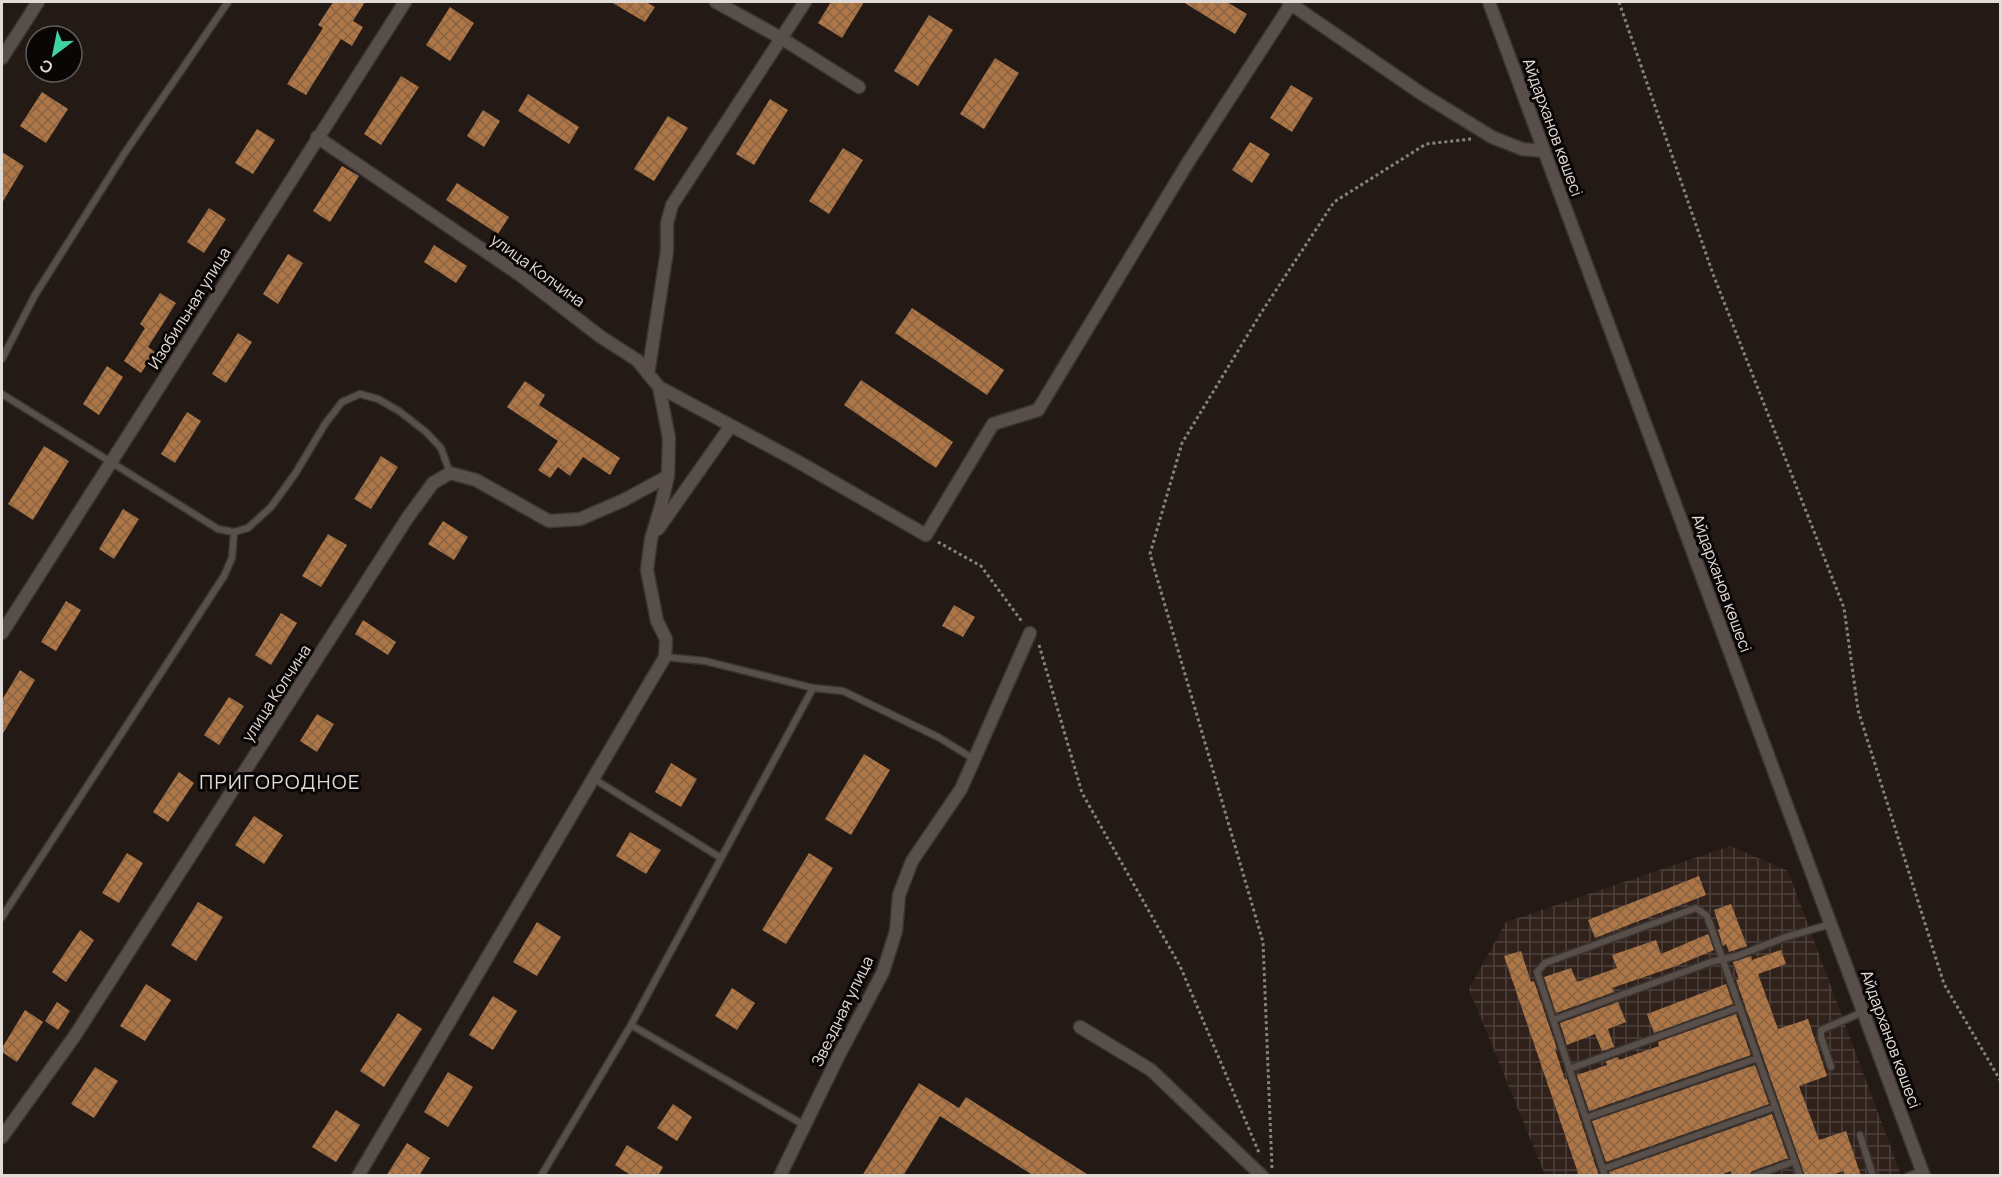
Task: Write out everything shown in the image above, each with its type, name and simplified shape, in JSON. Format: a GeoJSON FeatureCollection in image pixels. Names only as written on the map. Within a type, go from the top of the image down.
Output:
{"type":"FeatureCollection","features":[{"type":"Feature","properties":{"kind":"street"},"geometry":{"type":"LineString","coordinates":[[2,58],[38,2]]}},
{"type":"Feature","properties":{"kind":"street","name":"Изобильная улица"},"geometry":{"type":"LineString","coordinates":[[2,633],[405,2]]}},
{"type":"Feature","properties":{"kind":"street"},"geometry":{"type":"LineString","coordinates":[[716,2],[781,38],[859,87]]}},
{"type":"Feature","properties":{"kind":"street"},"geometry":{"type":"LineString","coordinates":[[648,374],[672,205],[805,2]]}},
{"type":"Feature","properties":{"kind":"street","name":"Айдарханов көшесі"},"geometry":{"type":"LineString","coordinates":[[1489,2],[1923,1173]]}},
{"type":"Feature","properties":{"kind":"street"},"geometry":{"type":"LineString","coordinates":[[659,387],[795,460],[926,535],[993,424],[1038,410],[1289,3],[1422,94],[1492,137],[1522,149],[1544,151]]}},
{"type":"Feature","properties":{"kind":"street","name":"улица Колчина"},"geometry":{"type":"LineString","coordinates":[[317,137],[520,275],[602,337],[637,360],[659,387],[669,438],[668,476],[662,506],[651,539],[647,570],[657,621],[666,639],[665,657]]}},
{"type":"Feature","properties":{"kind":"street"},"geometry":{"type":"LineString","coordinates":[[651,539],[730,427]]}},
{"type":"Feature","properties":{"kind":"street"},"geometry":{"type":"LineString","coordinates":[[450,473],[476,480],[549,521],[580,519],[624,500],[668,476]]}},
{"type":"Feature","properties":{"kind":"street","name":"улица Колчина"},"geometry":{"type":"LineString","coordinates":[[2,1137],[74,1037],[408,517],[433,483],[450,473]]}},
{"type":"Feature","properties":{"kind":"street","name":"Звездная улица"},"geometry":{"type":"LineString","coordinates":[[780,1176],[882,972],[896,931],[899,894],[912,861],[961,789],[1030,633]]}},
{"type":"Feature","properties":{"kind":"street"},"geometry":{"type":"LineString","coordinates":[[358,1176],[665,657]]}},
{"type":"Feature","properties":{"kind":"street"},"geometry":{"type":"LineString","coordinates":[[1080,1027],[1151,1070],[1263,1170]]}},
{"type":"Feature","properties":{"kind":"lane"},"geometry":{"type":"LineString","coordinates":[[2,359],[35,295],[118,164],[228,2]]}},
{"type":"Feature","properties":{"kind":"lane"},"geometry":{"type":"LineString","coordinates":[[2,394],[218,530],[234,532],[248,528],[271,507],[342,402],[360,394],[378,399],[399,411],[426,432],[441,448],[450,473]]}},
{"type":"Feature","properties":{"kind":"lane"},"geometry":{"type":"LineString","coordinates":[[2,917],[224,576],[232,558],[234,532]]}},
{"type":"Feature","properties":{"kind":"lane"},"geometry":{"type":"LineString","coordinates":[[665,657],[705,661],[813,688],[843,691],[938,737],[975,760]]}},
{"type":"Feature","properties":{"kind":"lane"},"geometry":{"type":"LineString","coordinates":[[541,1176],[631,1025],[813,688]]}},
{"type":"Feature","properties":{"kind":"lane"},"geometry":{"type":"LineString","coordinates":[[594,779],[721,858]]}},
{"type":"Feature","properties":{"kind":"lane"},"geometry":{"type":"LineString","coordinates":[[1775,1107],[1604,1172],[1537,972],[1545,963],[1696,909],[1707,916],[1800,1176]]}},
{"type":"Feature","properties":{"kind":"lane"},"geometry":{"type":"LineString","coordinates":[[1553,1020],[1786,937],[1831,924]]}},
{"type":"Feature","properties":{"kind":"lane"},"geometry":{"type":"LineString","coordinates":[[1569,1070],[1740,1007]]}},
{"type":"Feature","properties":{"kind":"lane"},"geometry":{"type":"LineString","coordinates":[[1831,1067],[1821,1030],[1863,1012]]}},
{"type":"Feature","properties":{"kind":"lane"},"geometry":{"type":"LineString","coordinates":[[631,1025],[804,1125]]}},
{"type":"Feature","properties":{"kind":"lane"},"geometry":{"type":"LineString","coordinates":[[1586,1118],[1758,1058]]}},
{"type":"Feature","properties":{"kind":"lane"},"geometry":{"type":"LineString","coordinates":[[1860,1135],[1873,1176]]}},
{"type":"Feature","properties":{"kind":"lane"},"geometry":{"type":"LineString","coordinates":[[1754,1176],[1795,1161]]}},
{"type":"Feature","properties":{"kind":"lane"},"geometry":{"type":"LineString","coordinates":[[1908,1176],[1923,1173]]}},
{"type":"Feature","properties":{"kind":"path"},"geometry":{"type":"LineString","coordinates":[[1619,2],[1713,274],[1844,608],[1858,710],[1944,984],[2001,1080]]}},
{"type":"Feature","properties":{"kind":"path"},"geometry":{"type":"LineString","coordinates":[[1272,1176],[1263,942],[1150,554],[1182,443],[1334,202],[1426,144],[1492,137]]}},
{"type":"Feature","properties":{"kind":"path"},"geometry":{"type":"LineString","coordinates":[[926,535],[981,566],[1039,645],[1082,793],[1180,966],[1263,1170]]}},
{"type":"Feature","properties":{"kind":"shaded area"},"geometry":{"type":"Polygon","coordinates":[[[1730,846],[1788,871],[1901,1175],[1545,1175],[1469,989],[1506,922],[1730,846]]]}},
{"type":"Feature","properties":{"kind":"building"},"geometry":{"type":"Polygon","coordinates":[[[333,2],[365,2],[353,21],[363,27],[352,46],[341,39],[306,95],[287,84],[323,28],[318,25],[333,2]]]}},
{"type":"Feature","properties":{"kind":"building"},"geometry":{"type":"Polygon","coordinates":[[[611,2],[646,2],[655,7],[645,22],[611,2]]]}},
{"type":"Feature","properties":{"kind":"building"},"geometry":{"type":"Polygon","coordinates":[[[831,2],[864,2],[842,38],[818,23],[831,2]]]}},
{"type":"Feature","properties":{"kind":"building"},"geometry":{"type":"Polygon","coordinates":[[[1183,2],[1227,2],[1247,14],[1235,34],[1183,2]]]}},
{"type":"Feature","properties":{"kind":"building"},"geometry":{"type":"Polygon","coordinates":[[[450,7],[474,23],[450,61],[426,45],[450,7]]]}},
{"type":"Feature","properties":{"kind":"building"},"geometry":{"type":"Polygon","coordinates":[[[929,15],[953,30],[918,86],[894,71],[929,15]]]}},
{"type":"Feature","properties":{"kind":"building"},"geometry":{"type":"Polygon","coordinates":[[[995,58],[1019,73],[984,129],[960,114],[995,58]]]}},
{"type":"Feature","properties":{"kind":"building"},"geometry":{"type":"Polygon","coordinates":[[[401,76],[419,87],[381,145],[364,134],[401,76]]]}},
{"type":"Feature","properties":{"kind":"building"},"geometry":{"type":"Polygon","coordinates":[[[1291,85],[1313,98],[1292,132],[1270,118],[1291,85]]]}},
{"type":"Feature","properties":{"kind":"building"},"geometry":{"type":"Polygon","coordinates":[[[42,92],[68,109],[46,143],[20,126],[42,92]]]}},
{"type":"Feature","properties":{"kind":"building"},"geometry":{"type":"Polygon","coordinates":[[[528,94],[579,127],[569,144],[518,111],[528,94]]]}},
{"type":"Feature","properties":{"kind":"building"},"geometry":{"type":"Polygon","coordinates":[[[770,99],[788,110],[754,165],[736,154],[770,99]]]}},
{"type":"Feature","properties":{"kind":"building"},"geometry":{"type":"Polygon","coordinates":[[[483,110],[500,121],[484,147],[467,136],[483,110]]]}},
{"type":"Feature","properties":{"kind":"building"},"geometry":{"type":"Polygon","coordinates":[[[668,116],[688,128],[654,181],[634,169],[668,116]]]}},
{"type":"Feature","properties":{"kind":"building"},"geometry":{"type":"Polygon","coordinates":[[[257,129],[275,140],[253,174],[235,163],[257,129]]]}},
{"type":"Feature","properties":{"kind":"building"},"geometry":{"type":"Polygon","coordinates":[[[1250,142],[1270,154],[1252,183],[1232,170],[1250,142]]]}},
{"type":"Feature","properties":{"kind":"building"},"geometry":{"type":"Polygon","coordinates":[[[843,148],[863,160],[829,214],[809,201],[843,148]]]}},
{"type":"Feature","properties":{"kind":"building"},"geometry":{"type":"Polygon","coordinates":[[[2,152],[24,166],[2,203],[2,152]]]}},
{"type":"Feature","properties":{"kind":"building"},"geometry":{"type":"Polygon","coordinates":[[[342,166],[359,176],[330,222],[313,211],[342,166]]]}},
{"type":"Feature","properties":{"kind":"building"},"geometry":{"type":"Polygon","coordinates":[[[457,183],[509,217],[498,234],[446,200],[457,183]]]}},
{"type":"Feature","properties":{"kind":"building"},"geometry":{"type":"Polygon","coordinates":[[[209,208],[226,219],[204,253],[187,242],[209,208]]]}},
{"type":"Feature","properties":{"kind":"building"},"geometry":{"type":"Polygon","coordinates":[[[434,245],[467,266],[456,283],[424,262],[434,245]]]}},
{"type":"Feature","properties":{"kind":"building"},"geometry":{"type":"Polygon","coordinates":[[[288,254],[303,263],[278,304],[263,294],[288,254]]]}},
{"type":"Feature","properties":{"kind":"building"},"geometry":{"type":"Polygon","coordinates":[[[160,293],[176,303],[148,347],[155,352],[141,373],[124,361],[145,328],[140,324],[160,293]]]}},
{"type":"Feature","properties":{"kind":"building"},"geometry":{"type":"Polygon","coordinates":[[[912,308],[1004,370],[987,395],[895,333],[912,308]]]}},
{"type":"Feature","properties":{"kind":"building"},"geometry":{"type":"Polygon","coordinates":[[[238,333],[252,342],[226,383],[212,374],[238,333]]]}},
{"type":"Feature","properties":{"kind":"building"},"geometry":{"type":"Polygon","coordinates":[[[107,366],[123,377],[99,415],[83,404],[107,366]]]}},
{"type":"Feature","properties":{"kind":"building"},"geometry":{"type":"Polygon","coordinates":[[[861,380],[953,442],[936,468],[844,405],[861,380]]]}},
{"type":"Feature","properties":{"kind":"building"},"geometry":{"type":"Polygon","coordinates":[[[525,381],[545,395],[539,405],[620,458],[610,475],[583,457],[570,476],[558,467],[550,478],[538,470],[558,441],[507,407],[525,381]]]}},
{"type":"Feature","properties":{"kind":"building"},"geometry":{"type":"Polygon","coordinates":[[[187,412],[201,421],[175,463],[161,454],[187,412]]]}},
{"type":"Feature","properties":{"kind":"building"},"geometry":{"type":"Polygon","coordinates":[[[44,446],[69,461],[33,520],[8,504],[44,446]]]}},
{"type":"Feature","properties":{"kind":"building"},"geometry":{"type":"Polygon","coordinates":[[[381,456],[398,467],[371,509],[354,499],[381,456]]]}},
{"type":"Feature","properties":{"kind":"building"},"geometry":{"type":"Polygon","coordinates":[[[123,509],[139,519],[114,559],[99,549],[123,509]]]}},
{"type":"Feature","properties":{"kind":"building"},"geometry":{"type":"Polygon","coordinates":[[[443,521],[468,537],[454,560],[428,544],[443,521]]]}},
{"type":"Feature","properties":{"kind":"building"},"geometry":{"type":"Polygon","coordinates":[[[328,534],[347,545],[321,587],[302,576],[328,534]]]}},
{"type":"Feature","properties":{"kind":"building"},"geometry":{"type":"Polygon","coordinates":[[[66,601],[81,610],[56,651],[41,642],[66,601]]]}},
{"type":"Feature","properties":{"kind":"building"},"geometry":{"type":"Polygon","coordinates":[[[954,605],[975,617],[963,637],[942,626],[954,605]]]}},
{"type":"Feature","properties":{"kind":"building"},"geometry":{"type":"Polygon","coordinates":[[[281,613],[297,623],[271,665],[255,655],[281,613]]]}},
{"type":"Feature","properties":{"kind":"building"},"geometry":{"type":"Polygon","coordinates":[[[363,620],[396,642],[388,655],[355,634],[363,620]]]}},
{"type":"Feature","properties":{"kind":"building"},"geometry":{"type":"Polygon","coordinates":[[[20,670],[35,680],[2,735],[2,700],[20,670]]]}},
{"type":"Feature","properties":{"kind":"building"},"geometry":{"type":"Polygon","coordinates":[[[229,697],[244,706],[219,745],[204,735],[229,697]]]}},
{"type":"Feature","properties":{"kind":"building"},"geometry":{"type":"Polygon","coordinates":[[[317,714],[334,724],[317,752],[300,741],[317,714]]]}},
{"type":"Feature","properties":{"kind":"building"},"geometry":{"type":"Polygon","coordinates":[[[864,754],[890,770],[851,835],[825,819],[864,754]]]}},
{"type":"Feature","properties":{"kind":"building"},"geometry":{"type":"Polygon","coordinates":[[[671,763],[697,779],[681,807],[655,792],[671,763]]]}},
{"type":"Feature","properties":{"kind":"building"},"geometry":{"type":"Polygon","coordinates":[[[179,772],[194,783],[168,822],[153,812],[179,772]]]}},
{"type":"Feature","properties":{"kind":"building"},"geometry":{"type":"Polygon","coordinates":[[[254,816],[283,835],[264,864],[235,845],[254,816]]]}},
{"type":"Feature","properties":{"kind":"building"},"geometry":{"type":"Polygon","coordinates":[[[630,832],[661,850],[646,874],[616,856],[630,832]]]}},
{"type":"Feature","properties":{"kind":"building"},"geometry":{"type":"Polygon","coordinates":[[[127,853],[143,863],[119,903],[102,893],[127,853]]]}},
{"type":"Feature","properties":{"kind":"building"},"geometry":{"type":"Polygon","coordinates":[[[809,853],[833,868],[786,944],[762,930],[809,853]]]}},
{"type":"Feature","properties":{"kind":"building"},"geometry":{"type":"Polygon","coordinates":[[[1699,876],[1706,895],[1595,938],[1588,920],[1699,876]]]}},
{"type":"Feature","properties":{"kind":"building"},"geometry":{"type":"Polygon","coordinates":[[[198,902],[223,917],[196,961],[171,945],[198,902]]]}},
{"type":"Feature","properties":{"kind":"building"},"geometry":{"type":"Polygon","coordinates":[[[1731,904],[1747,946],[1729,952],[1726,944],[1723,946],[1714,910],[1731,904]]]}},
{"type":"Feature","properties":{"kind":"building"},"geometry":{"type":"Polygon","coordinates":[[[537,922],[561,937],[537,976],[513,962],[537,922]]]}},
{"type":"Feature","properties":{"kind":"building"},"geometry":{"type":"Polygon","coordinates":[[[80,930],[94,940],[66,982],[52,972],[80,930]]]}},
{"type":"Feature","properties":{"kind":"building"},"geometry":{"type":"Polygon","coordinates":[[[1708,934],[1714,950],[1612,988],[1614,992],[1556,1013],[1544,977],[1571,968],[1577,982],[1617,968],[1612,955],[1656,940],[1661,954],[1708,934]]]}},
{"type":"Feature","properties":{"kind":"building"},"geometry":{"type":"Polygon","coordinates":[[[1781,950],[1786,964],[1758,974],[1778,1029],[1808,1019],[1827,1076],[1799,1086],[1819,1140],[1846,1131],[1861,1176],[1845,1176],[1843,1171],[1830,1176],[1805,1176],[1736,980],[1739,979],[1733,962],[1751,956],[1752,960],[1781,950]]]}},
{"type":"Feature","properties":{"kind":"building"},"geometry":{"type":"Polygon","coordinates":[[[1521,951],[1531,982],[1534,981],[1565,1080],[1567,1079],[1599,1176],[1579,1176],[1504,956],[1521,951]]]}},
{"type":"Feature","properties":{"kind":"building"},"geometry":{"type":"Polygon","coordinates":[[[146,984],[171,1000],[145,1041],[120,1026],[146,984]]]}},
{"type":"Feature","properties":{"kind":"building"},"geometry":{"type":"Polygon","coordinates":[[[1726,984],[1733,1004],[1654,1033],[1647,1014],[1726,984]]]}},
{"type":"Feature","properties":{"kind":"building"},"geometry":{"type":"Polygon","coordinates":[[[732,988],[755,1003],[737,1030],[715,1016],[732,988]]]}},
{"type":"Feature","properties":{"kind":"building"},"geometry":{"type":"Polygon","coordinates":[[[493,996],[517,1011],[493,1050],[469,1035],[493,996]]]}},
{"type":"Feature","properties":{"kind":"building"},"geometry":{"type":"Polygon","coordinates":[[[57,1002],[70,1011],[58,1030],[45,1021],[57,1002]]]}},
{"type":"Feature","properties":{"kind":"building"},"geometry":{"type":"Polygon","coordinates":[[[1618,1002],[1626,1022],[1608,1029],[1614,1047],[1602,1051],[1595,1034],[1567,1045],[1560,1023],[1618,1002]]]}},
{"type":"Feature","properties":{"kind":"building"},"geometry":{"type":"Polygon","coordinates":[[[25,1010],[43,1022],[17,1062],[2,1052],[2,1048],[25,1010]]]}},
{"type":"Feature","properties":{"kind":"building"},"geometry":{"type":"Polygon","coordinates":[[[398,1013],[422,1029],[384,1087],[360,1071],[398,1013]]]}},
{"type":"Feature","properties":{"kind":"building"},"geometry":{"type":"Polygon","coordinates":[[[1736,1014],[1751,1055],[1589,1111],[1577,1075],[1607,1065],[1606,1061],[1618,1057],[1619,1060],[1659,1046],[1658,1042],[1736,1014]]]}},
{"type":"Feature","properties":{"kind":"building"},"geometry":{"type":"Polygon","coordinates":[[[1755,1065],[1769,1104],[1606,1162],[1592,1121],[1755,1065]]]}},
{"type":"Feature","properties":{"kind":"building"},"geometry":{"type":"Polygon","coordinates":[[[95,1067],[118,1081],[94,1118],[71,1104],[95,1067]]]}},
{"type":"Feature","properties":{"kind":"building"},"geometry":{"type":"Polygon","coordinates":[[[448,1072],[473,1087],[448,1127],[424,1112],[448,1072]]]}},
{"type":"Feature","properties":{"kind":"building"},"geometry":{"type":"Polygon","coordinates":[[[919,1083],[959,1108],[966,1097],[1090,1176],[1034,1176],[940,1116],[903,1176],[862,1176],[919,1083]]]}},
{"type":"Feature","properties":{"kind":"building"},"geometry":{"type":"Polygon","coordinates":[[[673,1104],[692,1117],[677,1141],[657,1128],[673,1104]]]}},
{"type":"Feature","properties":{"kind":"building"},"geometry":{"type":"Polygon","coordinates":[[[336,1110],[360,1125],[336,1162],[312,1147],[336,1110]]]}},
{"type":"Feature","properties":{"kind":"building"},"geometry":{"type":"Polygon","coordinates":[[[1772,1114],[1788,1158],[1752,1171],[1749,1176],[1731,1176],[1731,1171],[1718,1176],[1610,1176],[1609,1172],[1772,1114]]]}},
{"type":"Feature","properties":{"kind":"building"},"geometry":{"type":"Polygon","coordinates":[[[407,1143],[430,1158],[419,1176],[386,1176],[407,1143]]]}},
{"type":"Feature","properties":{"kind":"building"},"geometry":{"type":"Polygon","coordinates":[[[627,1145],[663,1167],[658,1176],[632,1176],[615,1165],[627,1145]]]}},
{"type":"Feature","properties":{"kind":"district","name":"ПРИГОРОДНОЕ"},"geometry":{"type":"Point","coordinates":[280,781]}}]}
